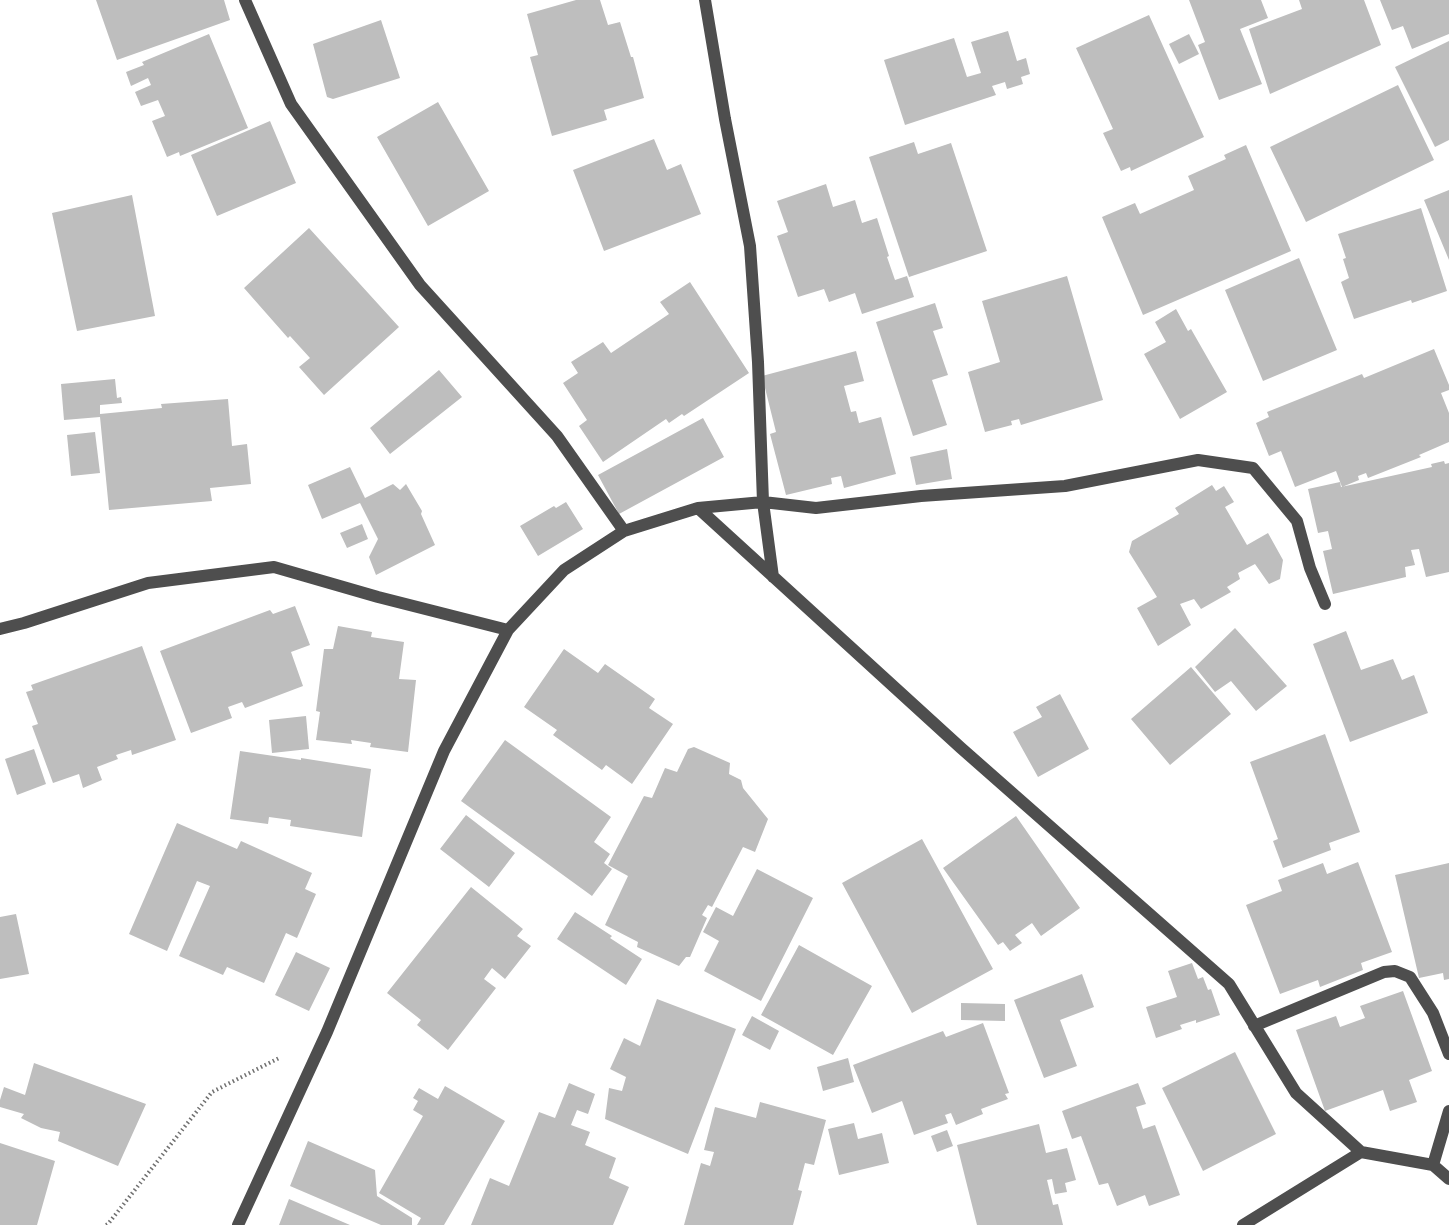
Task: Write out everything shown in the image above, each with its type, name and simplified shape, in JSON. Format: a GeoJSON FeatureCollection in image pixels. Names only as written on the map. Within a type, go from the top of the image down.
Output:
{"type":"FeatureCollection","features":[{"type":"Feature","properties":{"kind":"street"},"geometry":{"type":"LineString","coordinates":[[245,0],[291,104],[420,285],[557,436],[624,531]]}},
{"type":"Feature","properties":{"kind":"street"},"geometry":{"type":"LineString","coordinates":[[705,0],[750,246],[758,362],[763,502],[773,577]]}},
{"type":"Feature","properties":{"kind":"street"},"geometry":{"type":"LineString","coordinates":[[238,1225],[327,1032],[444,751],[508,630],[564,570],[624,531],[698,508],[763,502],[816,508],[921,496],[1065,486],[1198,460],[1253,468],[1297,521],[1310,568],[1325,604]]}},
{"type":"Feature","properties":{"kind":"street"},"geometry":{"type":"LineString","coordinates":[[698,508],[961,748],[1229,984],[1296,1093],[1361,1152],[1432,1165],[1449,1179]]}},
{"type":"Feature","properties":{"kind":"street"},"geometry":{"type":"LineString","coordinates":[[0,629],[148,583],[274,567],[378,597],[508,630]]}},
{"type":"Feature","properties":{"kind":"street"},"geometry":{"type":"LineString","coordinates":[[1254,1026],[1384,972],[1395,971],[1410,977],[1433,1013],[1449,1054]]}},
{"type":"Feature","properties":{"kind":"street"},"geometry":{"type":"LineString","coordinates":[[1432,1165],[1449,1111]]}},
{"type":"Feature","properties":{"kind":"street"},"geometry":{"type":"LineString","coordinates":[[1243,1225],[1361,1152]]}},
{"type":"Feature","properties":{"kind":"path"},"geometry":{"type":"LineString","coordinates":[[106,1225],[212,1092],[327,1032]]}},
{"type":"Feature","properties":{"kind":"building"},"geometry":{"type":"Polygon","coordinates":[[[96,0],[224,0],[230,20],[117,60],[96,0]]]}},
{"type":"Feature","properties":{"kind":"building"},"geometry":{"type":"Polygon","coordinates":[[[576,0],[600,0],[608,25],[620,22],[631,57],[633,57],[644,98],[604,110],[607,120],[552,136],[530,57],[538,55],[527,14],[576,0]]]}},
{"type":"Feature","properties":{"kind":"building"},"geometry":{"type":"Polygon","coordinates":[[[1189,0],[1261,0],[1268,18],[1240,29],[1262,84],[1219,100],[1198,45],[1205,42],[1189,0]]]}},
{"type":"Feature","properties":{"kind":"building"},"geometry":{"type":"Polygon","coordinates":[[[1299,0],[1364,0],[1381,45],[1270,94],[1249,29],[1302,9],[1299,0]]]}},
{"type":"Feature","properties":{"kind":"building"},"geometry":{"type":"Polygon","coordinates":[[[1380,0],[1449,0],[1449,34],[1412,49],[1403,26],[1392,30],[1380,0]]]}},
{"type":"Feature","properties":{"kind":"building"},"geometry":{"type":"Polygon","coordinates":[[[1149,15],[1204,137],[1131,171],[1130,167],[1121,171],[1103,133],[1113,129],[1076,48],[1149,15]]]}},
{"type":"Feature","properties":{"kind":"building"},"geometry":{"type":"Polygon","coordinates":[[[381,20],[400,78],[333,99],[327,97],[313,44],[381,20]]]}},
{"type":"Feature","properties":{"kind":"building"},"geometry":{"type":"Polygon","coordinates":[[[1008,31],[1017,61],[1026,58],[1030,74],[1021,77],[1023,84],[1007,89],[1005,82],[992,86],[996,95],[905,125],[884,60],[954,38],[967,77],[981,73],[971,42],[1008,31]]]}},
{"type":"Feature","properties":{"kind":"building"},"geometry":{"type":"Polygon","coordinates":[[[209,34],[248,128],[180,156],[179,152],[167,157],[152,121],[165,116],[158,100],[141,106],[135,92],[151,85],[148,78],[131,86],[126,72],[144,65],[142,62],[209,34]]]}},
{"type":"Feature","properties":{"kind":"building"},"geometry":{"type":"Polygon","coordinates":[[[1189,34],[1199,54],[1179,64],[1169,44],[1189,34]]]}},
{"type":"Feature","properties":{"kind":"building"},"geometry":{"type":"Polygon","coordinates":[[[1449,41],[1449,140],[1435,147],[1395,67],[1449,41]]]}},
{"type":"Feature","properties":{"kind":"building"},"geometry":{"type":"Polygon","coordinates":[[[1398,85],[1434,160],[1306,222],[1270,147],[1398,85]]]}},
{"type":"Feature","properties":{"kind":"building"},"geometry":{"type":"Polygon","coordinates":[[[438,102],[489,191],[428,226],[377,137],[438,102]]]}},
{"type":"Feature","properties":{"kind":"building"},"geometry":{"type":"Polygon","coordinates":[[[270,121],[296,183],[217,216],[191,155],[270,121]]]}},
{"type":"Feature","properties":{"kind":"building"},"geometry":{"type":"Polygon","coordinates":[[[654,139],[667,170],[681,164],[701,214],[604,251],[573,170],[654,139]]]}},
{"type":"Feature","properties":{"kind":"building"},"geometry":{"type":"Polygon","coordinates":[[[914,142],[918,154],[951,143],[987,251],[909,277],[869,157],[914,142]]]}},
{"type":"Feature","properties":{"kind":"building"},"geometry":{"type":"Polygon","coordinates":[[[1246,145],[1291,251],[1143,315],[1102,217],[1135,203],[1140,214],[1194,190],[1188,176],[1226,159],[1224,155],[1246,145]]]}},
{"type":"Feature","properties":{"kind":"building"},"geometry":{"type":"Polygon","coordinates":[[[826,184],[833,207],[855,200],[862,223],[877,218],[895,280],[907,276],[914,297],[862,314],[855,293],[829,302],[824,289],[798,297],[777,236],[788,232],[777,201],[826,184]]]}},
{"type":"Feature","properties":{"kind":"building"},"geometry":{"type":"Polygon","coordinates":[[[1449,190],[1449,260],[1424,200],[1449,190]]]}},
{"type":"Feature","properties":{"kind":"building"},"geometry":{"type":"Polygon","coordinates":[[[132,195],[155,316],[77,331],[52,213],[132,195]]]}},
{"type":"Feature","properties":{"kind":"building"},"geometry":{"type":"Polygon","coordinates":[[[1421,208],[1447,291],[1354,319],[1341,282],[1349,278],[1343,259],[1346,258],[1338,234],[1421,208]]]}},
{"type":"Feature","properties":{"kind":"building"},"geometry":{"type":"Polygon","coordinates":[[[309,228],[399,327],[324,395],[299,367],[310,358],[290,336],[288,338],[244,288],[309,228]]]}},
{"type":"Feature","properties":{"kind":"building"},"geometry":{"type":"Polygon","coordinates":[[[1299,258],[1337,350],[1263,381],[1225,290],[1299,258]]]}},
{"type":"Feature","properties":{"kind":"building"},"geometry":{"type":"Polygon","coordinates":[[[1067,276],[1103,400],[1021,425],[1019,419],[1011,421],[1012,425],[985,432],[968,372],[1000,362],[982,301],[1067,276]]]}},
{"type":"Feature","properties":{"kind":"building"},"geometry":{"type":"Polygon","coordinates":[[[690,282],[749,373],[684,416],[682,414],[669,423],[666,419],[603,462],[579,426],[587,420],[563,383],[578,373],[571,362],[603,342],[611,353],[669,314],[660,302],[690,282]]]}},
{"type":"Feature","properties":{"kind":"building"},"geometry":{"type":"Polygon","coordinates":[[[935,303],[943,328],[933,331],[948,375],[932,380],[947,425],[913,436],[876,322],[935,303]]]}},
{"type":"Feature","properties":{"kind":"building"},"geometry":{"type":"Polygon","coordinates":[[[1176,309],[1188,331],[1191,329],[1227,392],[1180,419],[1144,354],[1166,342],[1155,322],[1176,309]]]}},
{"type":"Feature","properties":{"kind":"building"},"geometry":{"type":"Polygon","coordinates":[[[1434,349],[1449,385],[1449,390],[1441,393],[1449,413],[1449,442],[1419,455],[1421,457],[1368,478],[1366,473],[1358,476],[1359,480],[1342,487],[1336,471],[1295,487],[1281,451],[1269,456],[1256,423],[1269,417],[1267,412],[1362,374],[1364,378],[1434,349]]]}},
{"type":"Feature","properties":{"kind":"building"},"geometry":{"type":"Polygon","coordinates":[[[856,351],[864,381],[844,386],[851,412],[856,411],[859,423],[881,417],[896,474],[844,488],[841,476],[831,478],[832,484],[786,495],[770,434],[776,432],[762,376],[856,351]]]}},
{"type":"Feature","properties":{"kind":"building"},"geometry":{"type":"Polygon","coordinates":[[[439,370],[462,397],[390,454],[370,428],[439,370]]]}},
{"type":"Feature","properties":{"kind":"building"},"geometry":{"type":"Polygon","coordinates":[[[115,379],[117,398],[121,397],[122,403],[100,405],[100,414],[162,408],[161,404],[228,399],[232,446],[247,444],[251,484],[210,488],[212,501],[109,510],[100,417],[64,420],[61,384],[115,379]]]}},
{"type":"Feature","properties":{"kind":"building"},"geometry":{"type":"Polygon","coordinates":[[[703,418],[724,457],[619,514],[598,475],[703,418]]]}},
{"type":"Feature","properties":{"kind":"building"},"geometry":{"type":"Polygon","coordinates":[[[95,432],[100,473],[71,476],[67,435],[95,432]]]}},
{"type":"Feature","properties":{"kind":"building"},"geometry":{"type":"Polygon","coordinates":[[[947,449],[952,479],[916,485],[910,457],[947,449]]]}},
{"type":"Feature","properties":{"kind":"building"},"geometry":{"type":"Polygon","coordinates":[[[1444,461],[1445,464],[1449,463],[1449,572],[1426,577],[1419,549],[1411,550],[1415,565],[1405,567],[1406,577],[1333,594],[1323,551],[1332,549],[1328,531],[1318,533],[1308,489],[1340,482],[1341,487],[1432,467],[1431,464],[1444,461]]]}},
{"type":"Feature","properties":{"kind":"building"},"geometry":{"type":"Polygon","coordinates":[[[350,467],[365,498],[393,484],[400,490],[406,484],[422,511],[421,514],[435,545],[376,575],[369,557],[378,539],[360,503],[322,519],[308,485],[350,467]]]}},
{"type":"Feature","properties":{"kind":"building"},"geometry":{"type":"Polygon","coordinates":[[[1212,485],[1216,491],[1224,486],[1234,502],[1225,507],[1247,545],[1268,533],[1283,560],[1280,579],[1269,584],[1255,564],[1238,573],[1240,579],[1227,587],[1231,592],[1201,609],[1194,599],[1180,604],[1191,625],[1158,646],[1137,608],[1157,597],[1129,552],[1132,541],[1179,514],[1175,508],[1212,485]]]}},
{"type":"Feature","properties":{"kind":"building"},"geometry":{"type":"Polygon","coordinates":[[[566,502],[583,529],[538,556],[520,526],[554,506],[556,508],[566,502]]]}},
{"type":"Feature","properties":{"kind":"building"},"geometry":{"type":"Polygon","coordinates":[[[362,524],[368,539],[347,548],[340,533],[362,524]]]}},
{"type":"Feature","properties":{"kind":"building"},"geometry":{"type":"Polygon","coordinates":[[[295,606],[310,645],[291,652],[303,686],[245,708],[242,702],[228,707],[232,718],[191,733],[160,651],[270,610],[273,614],[295,606]]]}},
{"type":"Feature","properties":{"kind":"building"},"geometry":{"type":"Polygon","coordinates":[[[338,626],[372,632],[371,637],[404,642],[399,679],[416,680],[408,752],[370,747],[371,743],[351,740],[352,744],[316,740],[320,712],[316,711],[324,649],[333,649],[338,626]]]}},
{"type":"Feature","properties":{"kind":"building"},"geometry":{"type":"Polygon","coordinates":[[[1235,628],[1287,686],[1256,711],[1231,681],[1215,692],[1195,667],[1235,628]]]}},
{"type":"Feature","properties":{"kind":"building"},"geometry":{"type":"Polygon","coordinates":[[[1346,631],[1361,670],[1393,659],[1402,680],[1414,675],[1428,713],[1350,742],[1313,644],[1346,631]]]}},
{"type":"Feature","properties":{"kind":"building"},"geometry":{"type":"Polygon","coordinates":[[[142,646],[176,740],[132,755],[131,750],[116,755],[118,759],[97,767],[102,780],[83,788],[79,774],[53,783],[32,726],[38,724],[26,692],[33,690],[31,685],[142,646]]]}},
{"type":"Feature","properties":{"kind":"building"},"geometry":{"type":"Polygon","coordinates":[[[564,649],[598,673],[605,664],[655,699],[649,708],[673,724],[632,784],[606,765],[602,770],[553,735],[557,730],[524,707],[564,649]]]}},
{"type":"Feature","properties":{"kind":"building"},"geometry":{"type":"Polygon","coordinates":[[[1191,667],[1231,714],[1170,765],[1131,719],[1191,667]]]}},
{"type":"Feature","properties":{"kind":"building"},"geometry":{"type":"Polygon","coordinates":[[[1060,694],[1089,749],[1038,777],[1013,732],[1042,717],[1036,707],[1060,694]]]}},
{"type":"Feature","properties":{"kind":"building"},"geometry":{"type":"Polygon","coordinates":[[[306,716],[309,749],[272,753],[269,720],[306,716]]]}},
{"type":"Feature","properties":{"kind":"building"},"geometry":{"type":"Polygon","coordinates":[[[1325,734],[1360,832],[1329,843],[1331,850],[1283,868],[1273,841],[1278,839],[1250,762],[1325,734]]]}},
{"type":"Feature","properties":{"kind":"building"},"geometry":{"type":"Polygon","coordinates":[[[505,740],[611,817],[594,842],[610,854],[604,863],[612,869],[592,896],[461,801],[505,740]]]}},
{"type":"Feature","properties":{"kind":"building"},"geometry":{"type":"Polygon","coordinates":[[[694,747],[730,763],[729,774],[741,780],[743,788],[768,819],[755,852],[743,847],[712,907],[708,905],[702,915],[707,918],[690,957],[686,957],[679,966],[637,947],[638,942],[605,925],[628,876],[608,865],[644,796],[652,798],[665,768],[677,772],[688,749],[694,747]]]}},
{"type":"Feature","properties":{"kind":"building"},"geometry":{"type":"Polygon","coordinates":[[[34,749],[46,784],[17,795],[5,759],[34,749]]]}},
{"type":"Feature","properties":{"kind":"building"},"geometry":{"type":"Polygon","coordinates":[[[240,751],[371,769],[362,837],[290,826],[291,820],[269,817],[268,824],[230,819],[240,751]]]}},
{"type":"Feature","properties":{"kind":"building"},"geometry":{"type":"Polygon","coordinates":[[[466,815],[515,853],[489,887],[440,849],[466,815]]]}},
{"type":"Feature","properties":{"kind":"building"},"geometry":{"type":"Polygon","coordinates":[[[1016,816],[1080,908],[1041,936],[1032,923],[1015,935],[1022,943],[1010,951],[1003,942],[998,945],[943,868],[1016,816]]]}},
{"type":"Feature","properties":{"kind":"building"},"geometry":{"type":"Polygon","coordinates":[[[177,823],[237,849],[241,841],[312,873],[305,889],[316,894],[297,938],[286,933],[264,983],[227,967],[223,975],[179,956],[210,886],[197,881],[167,951],[129,934],[177,823]]]}},
{"type":"Feature","properties":{"kind":"building"},"geometry":{"type":"Polygon","coordinates":[[[922,839],[993,969],[912,1013],[842,883],[922,839]]]}},
{"type":"Feature","properties":{"kind":"building"},"geometry":{"type":"Polygon","coordinates":[[[1358,862],[1392,952],[1361,963],[1363,970],[1320,987],[1318,980],[1280,994],[1246,905],[1282,891],[1278,880],[1323,863],[1327,874],[1358,862]]]}},
{"type":"Feature","properties":{"kind":"building"},"geometry":{"type":"Polygon","coordinates":[[[1449,863],[1449,979],[1444,980],[1443,973],[1419,978],[1395,875],[1449,863]]]}},
{"type":"Feature","properties":{"kind":"building"},"geometry":{"type":"Polygon","coordinates":[[[757,869],[813,898],[761,1001],[704,971],[719,941],[703,932],[716,907],[733,916],[757,869]]]}},
{"type":"Feature","properties":{"kind":"building"},"geometry":{"type":"Polygon","coordinates":[[[471,887],[523,929],[517,936],[531,946],[505,979],[492,968],[484,979],[496,988],[448,1050],[417,1025],[421,1020],[387,993],[471,887]]]}},
{"type":"Feature","properties":{"kind":"building"},"geometry":{"type":"Polygon","coordinates":[[[575,912],[642,959],[626,985],[557,939],[575,912]]]}},
{"type":"Feature","properties":{"kind":"building"},"geometry":{"type":"Polygon","coordinates":[[[16,914],[29,974],[0,979],[0,917],[16,914]]]}},
{"type":"Feature","properties":{"kind":"building"},"geometry":{"type":"Polygon","coordinates":[[[799,945],[872,986],[833,1055],[761,1015],[799,945]]]}},
{"type":"Feature","properties":{"kind":"building"},"geometry":{"type":"Polygon","coordinates":[[[296,952],[330,968],[309,1011],[275,995],[296,952]]]}},
{"type":"Feature","properties":{"kind":"building"},"geometry":{"type":"Polygon","coordinates":[[[1192,963],[1198,979],[1203,977],[1208,990],[1211,989],[1220,1015],[1196,1023],[1196,1020],[1180,1025],[1182,1029],[1156,1038],[1146,1007],[1177,997],[1168,971],[1192,963]]]}},
{"type":"Feature","properties":{"kind":"building"},"geometry":{"type":"Polygon","coordinates":[[[1082,974],[1094,1007],[1060,1020],[1077,1066],[1044,1078],[1014,1000],[1082,974]]]}},
{"type":"Feature","properties":{"kind":"building"},"geometry":{"type":"Polygon","coordinates":[[[1403,991],[1432,1071],[1409,1080],[1417,1102],[1390,1111],[1383,1090],[1325,1111],[1296,1030],[1336,1016],[1340,1027],[1365,1018],[1360,1006],[1403,991]]]}},
{"type":"Feature","properties":{"kind":"building"},"geometry":{"type":"Polygon","coordinates":[[[657,999],[736,1029],[688,1154],[605,1119],[609,1088],[622,1091],[626,1077],[610,1069],[624,1038],[640,1046],[657,999]]]}},
{"type":"Feature","properties":{"kind":"building"},"geometry":{"type":"Polygon","coordinates":[[[961,1003],[1005,1004],[1005,1021],[961,1020],[961,1003]]]}},
{"type":"Feature","properties":{"kind":"building"},"geometry":{"type":"Polygon","coordinates":[[[752,1016],[779,1031],[770,1050],[742,1035],[752,1016]]]}},
{"type":"Feature","properties":{"kind":"building"},"geometry":{"type":"Polygon","coordinates":[[[983,1023],[1009,1093],[1005,1094],[1008,1099],[981,1109],[983,1114],[956,1125],[951,1113],[945,1115],[948,1123],[914,1135],[902,1101],[872,1113],[853,1065],[943,1031],[946,1037],[983,1023]]]}},
{"type":"Feature","properties":{"kind":"building"},"geometry":{"type":"Polygon","coordinates":[[[1235,1052],[1276,1134],[1203,1171],[1162,1088],[1235,1052]]]}},
{"type":"Feature","properties":{"kind":"building"},"geometry":{"type":"Polygon","coordinates":[[[848,1058],[854,1082],[823,1091],[817,1067],[848,1058]]]}},
{"type":"Feature","properties":{"kind":"building"},"geometry":{"type":"Polygon","coordinates":[[[34,1063],[146,1104],[118,1166],[58,1141],[60,1132],[41,1128],[21,1118],[24,1114],[0,1107],[4,1087],[25,1095],[34,1063]]]}},
{"type":"Feature","properties":{"kind":"building"},"geometry":{"type":"Polygon","coordinates":[[[569,1083],[595,1094],[588,1114],[577,1110],[571,1125],[590,1132],[585,1145],[616,1158],[609,1178],[629,1187],[613,1225],[471,1225],[490,1178],[509,1186],[539,1112],[555,1118],[569,1083]]]}},
{"type":"Feature","properties":{"kind":"building"},"geometry":{"type":"Polygon","coordinates":[[[1138,1083],[1146,1104],[1136,1107],[1143,1129],[1155,1125],[1180,1195],[1149,1206],[1145,1195],[1117,1206],[1108,1183],[1099,1185],[1081,1136],[1072,1139],[1062,1111],[1138,1083]]]}},
{"type":"Feature","properties":{"kind":"building"},"geometry":{"type":"Polygon","coordinates":[[[445,1086],[505,1121],[444,1225],[417,1225],[421,1218],[379,1193],[423,1116],[413,1110],[418,1101],[413,1098],[419,1088],[438,1099],[445,1086]]]}},
{"type":"Feature","properties":{"kind":"building"},"geometry":{"type":"Polygon","coordinates":[[[760,1102],[826,1120],[814,1165],[805,1163],[798,1190],[802,1191],[793,1225],[684,1225],[701,1163],[710,1166],[714,1152],[704,1150],[715,1107],[756,1118],[760,1102]]]}},
{"type":"Feature","properties":{"kind":"building"},"geometry":{"type":"Polygon","coordinates":[[[854,1123],[858,1139],[882,1133],[889,1163],[839,1175],[828,1129],[854,1123]]]}},
{"type":"Feature","properties":{"kind":"building"},"geometry":{"type":"Polygon","coordinates":[[[1039,1124],[1046,1153],[1067,1148],[1076,1180],[1065,1183],[1067,1192],[1055,1194],[1052,1179],[1047,1180],[1053,1205],[1058,1204],[1063,1225],[977,1225],[957,1145],[1039,1124]]]}},
{"type":"Feature","properties":{"kind":"building"},"geometry":{"type":"Polygon","coordinates":[[[947,1130],[953,1146],[937,1152],[931,1136],[947,1130]]]}},
{"type":"Feature","properties":{"kind":"building"},"geometry":{"type":"Polygon","coordinates":[[[308,1141],[375,1170],[377,1196],[412,1218],[412,1225],[381,1225],[290,1186],[308,1141]]]}},
{"type":"Feature","properties":{"kind":"building"},"geometry":{"type":"Polygon","coordinates":[[[0,1143],[55,1161],[37,1225],[0,1225],[0,1143]]]}},
{"type":"Feature","properties":{"kind":"building"},"geometry":{"type":"Polygon","coordinates":[[[289,1199],[350,1225],[279,1225],[289,1199]]]}}]}
